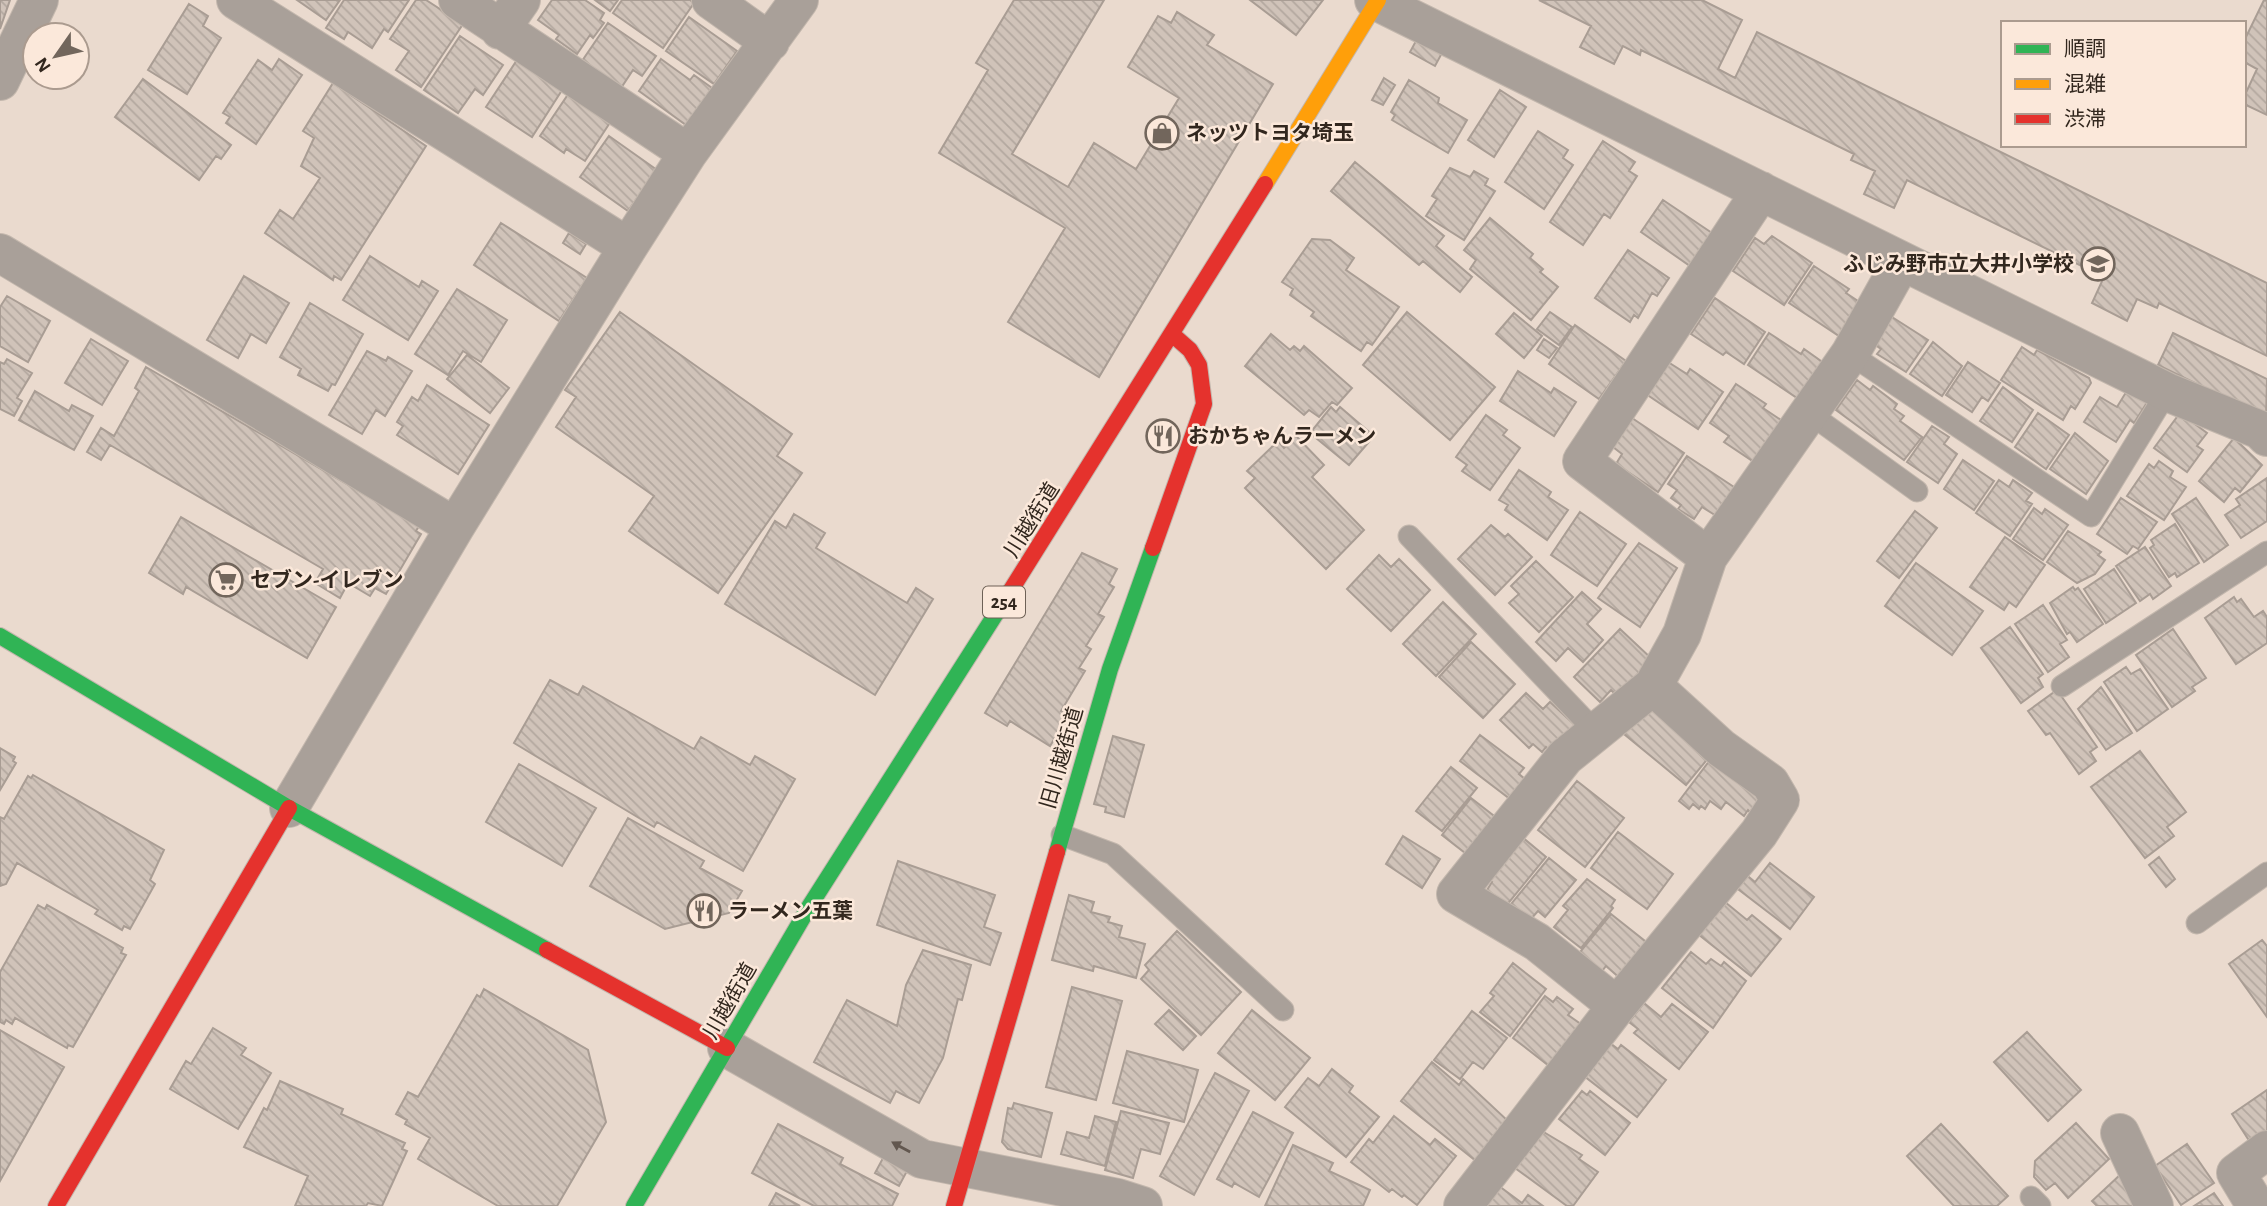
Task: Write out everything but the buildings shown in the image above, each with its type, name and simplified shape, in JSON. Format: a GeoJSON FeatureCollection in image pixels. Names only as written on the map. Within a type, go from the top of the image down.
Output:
{"type":"FeatureCollection","features":[{"type":"Feature","properties":{"kind":"main road","name":"川越街道"},"geometry":{"type":"LineString","coordinates":[[634,1206],[809,907],[1173,335],[1376,1]]}},
{"type":"Feature","properties":{"kind":"main road","name":"旧川越街道"},"geometry":{"type":"LineString","coordinates":[[954,1206],[1110,669],[1204,404],[1202,369],[1191,349],[1173,335]]}},
{"type":"Feature","properties":{"kind":"main road"},"geometry":{"type":"LineString","coordinates":[[0,636],[289,808],[727,1048]]}},
{"type":"Feature","properties":{"kind":"main road"},"geometry":{"type":"LineString","coordinates":[[56,1206],[289,808]]}},
{"type":"Feature","properties":{"kind":"street"},"geometry":{"type":"LineString","coordinates":[[0,81],[39,0]]}},
{"type":"Feature","properties":{"kind":"street"},"geometry":{"type":"LineString","coordinates":[[236,0],[628,247]]}},
{"type":"Feature","properties":{"kind":"street"},"geometry":{"type":"LineString","coordinates":[[458,0],[511,15],[688,153]]}},
{"type":"Feature","properties":{"kind":"street"},"geometry":{"type":"LineString","coordinates":[[711,0],[770,42]]}},
{"type":"Feature","properties":{"kind":"street"},"geometry":{"type":"LineString","coordinates":[[289,808],[456,527],[628,247],[688,153],[799,0]]}},
{"type":"Feature","properties":{"kind":"street"},"geometry":{"type":"LineString","coordinates":[[1376,1],[2166,392],[2260,430],[2267,436]]}},
{"type":"Feature","properties":{"kind":"street"},"geometry":{"type":"LineString","coordinates":[[1708,557],[1582,460],[1761,191]]}},
{"type":"Feature","properties":{"kind":"street"},"geometry":{"type":"LineString","coordinates":[[0,253],[456,527]]}},
{"type":"Feature","properties":{"kind":"street"},"geometry":{"type":"LineString","coordinates":[[1617,1006],[1537,942],[1456,894],[1565,757],[1653,687],[1682,634],[1708,557],[1850,354],[1902,261]]}},
{"type":"Feature","properties":{"kind":"street"},"geometry":{"type":"LineString","coordinates":[[1463,1206],[1617,1006],[1759,833],[1780,800],[1770,783],[1721,748],[1653,687]]}},
{"type":"Feature","properties":{"kind":"street"},"geometry":{"type":"LineString","coordinates":[[727,1048],[922,1159],[1143,1206]]}},
{"type":"Feature","properties":{"kind":"street"},"geometry":{"type":"LineString","coordinates":[[2120,1133],[2154,1206]]}},
{"type":"Feature","properties":{"kind":"street"},"geometry":{"type":"LineString","coordinates":[[2256,1206],[2235,1173],[2267,1150]]}},
{"type":"Feature","properties":{"kind":"lane"},"geometry":{"type":"LineString","coordinates":[[1850,354],[2091,516],[2166,392]]}},
{"type":"Feature","properties":{"kind":"lane"},"geometry":{"type":"LineString","coordinates":[[1809,413],[1917,491]]}},
{"type":"Feature","properties":{"kind":"lane"},"geometry":{"type":"LineString","coordinates":[[1409,536],[1595,731]]}},
{"type":"Feature","properties":{"kind":"lane"},"geometry":{"type":"LineString","coordinates":[[2062,687],[2267,552]]}},
{"type":"Feature","properties":{"kind":"lane"},"geometry":{"type":"LineString","coordinates":[[1062,835],[1113,853],[1283,1010]]}},
{"type":"Feature","properties":{"kind":"lane"},"geometry":{"type":"LineString","coordinates":[[2197,923],[2267,873]]}},
{"type":"Feature","properties":{"kind":"traffic: fast"},"geometry":{"type":"LineString","coordinates":[[1057,852],[1110,669],[1153,548]]}},
{"type":"Feature","properties":{"kind":"traffic: fast"},"geometry":{"type":"LineString","coordinates":[[634,1206],[809,907],[1011,590]]}},
{"type":"Feature","properties":{"kind":"traffic: fast"},"geometry":{"type":"LineString","coordinates":[[0,636],[289,808],[547,950]]}},
{"type":"Feature","properties":{"kind":"traffic: slow"},"geometry":{"type":"LineString","coordinates":[[1265,184],[1378,0]]}},
{"type":"Feature","properties":{"kind":"traffic: jam"},"geometry":{"type":"LineString","coordinates":[[1011,590],[1265,184]]}},
{"type":"Feature","properties":{"kind":"traffic: jam"},"geometry":{"type":"LineString","coordinates":[[1153,548],[1204,404],[1199,365],[1190,350],[1173,335]]}},
{"type":"Feature","properties":{"kind":"traffic: jam"},"geometry":{"type":"LineString","coordinates":[[56,1206],[289,808]]}},
{"type":"Feature","properties":{"kind":"traffic: jam"},"geometry":{"type":"LineString","coordinates":[[954,1206],[1057,852]]}},
{"type":"Feature","properties":{"kind":"traffic: jam"},"geometry":{"type":"LineString","coordinates":[[547,950],[727,1048]]}},
{"type":"Feature","properties":{"kind":"place","name":"ネッツトヨタ埼玉"},"geometry":{"type":"Point","coordinates":[1162,133]}},
{"type":"Feature","properties":{"kind":"place","name":"ふじみ野市立大井小学校"},"geometry":{"type":"Point","coordinates":[2098,264]}},
{"type":"Feature","properties":{"kind":"place","name":"おかちゃんラーメン"},"geometry":{"type":"Point","coordinates":[1163,436]}},
{"type":"Feature","properties":{"kind":"place","name":"セブン-イレブン"},"geometry":{"type":"Point","coordinates":[226,580]}},
{"type":"Feature","properties":{"kind":"place","name":"ラーメン五葉"},"geometry":{"type":"Point","coordinates":[704,911]}}]}
